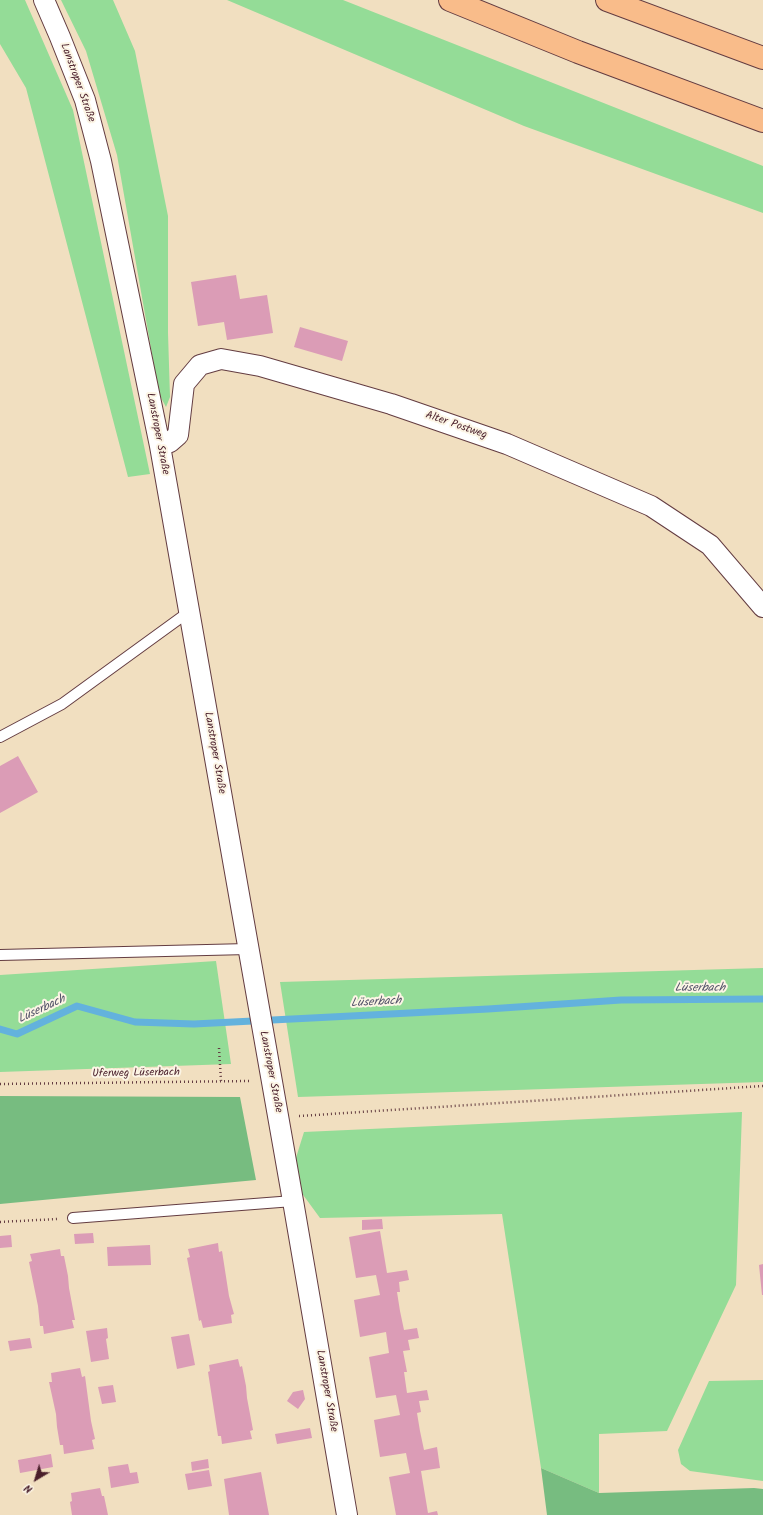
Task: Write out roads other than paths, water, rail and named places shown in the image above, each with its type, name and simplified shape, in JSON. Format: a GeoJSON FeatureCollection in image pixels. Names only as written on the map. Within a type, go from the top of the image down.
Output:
{"type":"FeatureCollection","features":[{"type":"Feature","properties":{"kind":"highway"},"geometry":{"type":"LineString","coordinates":[[450,0],[578,52],[763,120]]}},
{"type":"Feature","properties":{"kind":"highway"},"geometry":{"type":"LineString","coordinates":[[607,0],[763,58]]}},
{"type":"Feature","properties":{"kind":"street","name":"Lanstroper Straße"},"geometry":{"type":"LineString","coordinates":[[44,0],[85,100],[102,161],[160,446],[347,1515]]}},
{"type":"Feature","properties":{"kind":"street","name":"Alter Postweg"},"geometry":{"type":"LineString","coordinates":[[160,446],[170,442],[178,435],[184,384],[200,365],[221,358],[260,366],[391,404],[507,444],[651,506],[710,545],[763,608]]}},
{"type":"Feature","properties":{"kind":"lane"},"geometry":{"type":"LineString","coordinates":[[0,737],[62,704],[190,611]]}},
{"type":"Feature","properties":{"kind":"lane"},"geometry":{"type":"LineString","coordinates":[[0,955],[248,949]]}},
{"type":"Feature","properties":{"kind":"lane"},"geometry":{"type":"LineString","coordinates":[[74,1218],[293,1201]]}},
{"type":"Feature","properties":{"kind":"waterway","name":"Lüserbach"},"geometry":{"type":"LineString","coordinates":[[0,1029],[17,1034],[77,1006],[135,1022],[194,1024],[488,1009],[621,1000],[763,999]]}}]}
